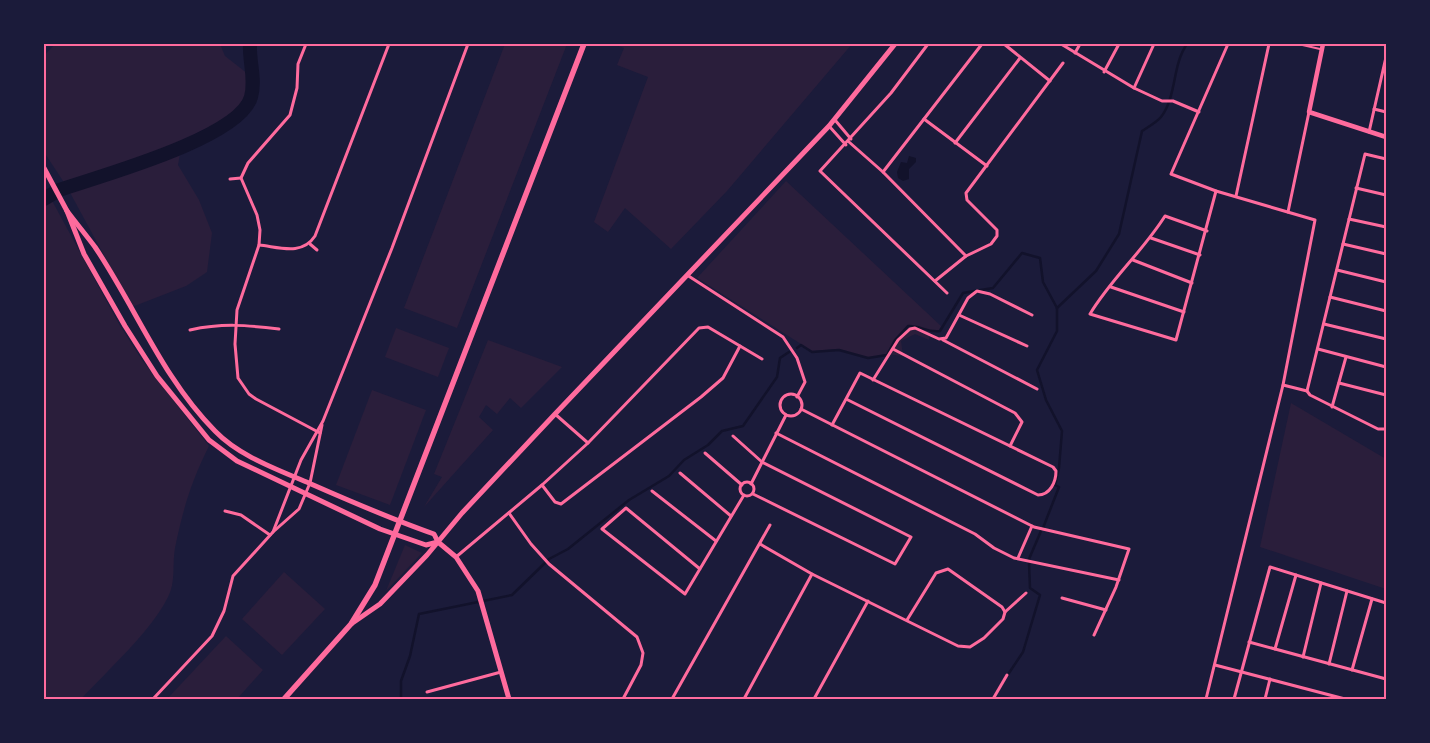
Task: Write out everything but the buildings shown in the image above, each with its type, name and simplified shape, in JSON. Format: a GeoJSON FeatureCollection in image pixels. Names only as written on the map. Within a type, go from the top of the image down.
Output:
{"type":"FeatureCollection","features":[{"type":"Feature","properties":{"kind":"highway"},"geometry":{"type":"LineString","coordinates":[[284,699],[351,624],[375,585],[401,523],[584,44]]}},
{"type":"Feature","properties":{"kind":"main road"},"geometry":{"type":"LineString","coordinates":[[351,624],[380,604],[555,414],[835,120],[895,44]]}},
{"type":"Feature","properties":{"kind":"main road"},"geometry":{"type":"LineString","coordinates":[[44,168],[67,210],[95,248],[166,369],[204,420],[221,437],[239,450],[295,477],[401,523],[434,534],[438,542],[456,557],[478,591],[484,607],[509,699]]}},
{"type":"Feature","properties":{"kind":"main road"},"geometry":{"type":"LineString","coordinates":[[67,210],[84,254],[125,326],[157,376],[196,426],[214,445],[237,461],[396,535],[426,545],[438,542]]}},
{"type":"Feature","properties":{"kind":"street"},"geometry":{"type":"LineString","coordinates":[[306,44],[298,64],[297,88],[290,115],[248,164],[241,178],[257,215],[260,230],[259,245],[241,293],[235,324],[236,364],[238,378],[256,399],[319,432]]}},
{"type":"Feature","properties":{"kind":"street"},"geometry":{"type":"LineString","coordinates":[[259,245],[295,249],[310,244],[318,228],[389,44]]}},
{"type":"Feature","properties":{"kind":"street"},"geometry":{"type":"LineString","coordinates":[[153,699],[212,636],[224,611],[233,576],[274,532],[300,509],[310,483],[319,432],[392,248],[468,44]]}},
{"type":"Feature","properties":{"kind":"street"},"geometry":{"type":"LineString","coordinates":[[928,44],[891,93],[849,142],[820,171],[947,293]]}},
{"type":"Feature","properties":{"kind":"street"},"geometry":{"type":"LineString","coordinates":[[883,172],[982,44]]}},
{"type":"Feature","properties":{"kind":"street"},"geometry":{"type":"LineString","coordinates":[[1004,44],[1050,81]]}},
{"type":"Feature","properties":{"kind":"street"},"geometry":{"type":"LineString","coordinates":[[1061,44],[1104,72],[1134,88],[1162,101],[1173,101],[1199,112]]}},
{"type":"Feature","properties":{"kind":"street"},"geometry":{"type":"LineString","coordinates":[[1075,53],[1080,44]]}},
{"type":"Feature","properties":{"kind":"street"},"geometry":{"type":"LineString","coordinates":[[1104,72],[1119,44]]}},
{"type":"Feature","properties":{"kind":"street"},"geometry":{"type":"LineString","coordinates":[[1134,88],[1154,44]]}},
{"type":"Feature","properties":{"kind":"street"},"geometry":{"type":"LineString","coordinates":[[1206,699],[1283,385],[1315,220],[1216,191],[1171,174],[1228,44]]}},
{"type":"Feature","properties":{"kind":"street"},"geometry":{"type":"LineString","coordinates":[[1236,196],[1269,44]]}},
{"type":"Feature","properties":{"kind":"street"},"geometry":{"type":"LineString","coordinates":[[1288,212],[1323,44]]}},
{"type":"Feature","properties":{"kind":"street"},"geometry":{"type":"LineString","coordinates":[[1369,132],[1386,57]]}},
{"type":"Feature","properties":{"kind":"street"},"geometry":{"type":"LineString","coordinates":[[955,142],[1020,58]]}},
{"type":"Feature","properties":{"kind":"street"},"geometry":{"type":"LineString","coordinates":[[934,281],[966,256],[991,244],[997,236],[997,230],[965,197],[1063,63]]}},
{"type":"Feature","properties":{"kind":"street"},"geometry":{"type":"LineString","coordinates":[[1374,109],[1386,112]]}},
{"type":"Feature","properties":{"kind":"street"},"geometry":{"type":"LineString","coordinates":[[1309,112],[1386,138]]}},
{"type":"Feature","properties":{"kind":"street"},"geometry":{"type":"LineString","coordinates":[[924,119],[987,166]]}},
{"type":"Feature","properties":{"kind":"street"},"geometry":{"type":"LineString","coordinates":[[835,120],[842,128],[849,142]]}},
{"type":"Feature","properties":{"kind":"street"},"geometry":{"type":"LineString","coordinates":[[829,126],[883,172],[966,256]]}},
{"type":"Feature","properties":{"kind":"street"},"geometry":{"type":"LineString","coordinates":[[1307,391],[1365,154],[1386,159]]}},
{"type":"Feature","properties":{"kind":"street"},"geometry":{"type":"LineString","coordinates":[[230,179],[241,178]]}},
{"type":"Feature","properties":{"kind":"street"},"geometry":{"type":"LineString","coordinates":[[1356,188],[1386,195]]}},
{"type":"Feature","properties":{"kind":"street"},"geometry":{"type":"LineString","coordinates":[[1206,231],[1165,216],[1151,238],[1098,301],[1090,314],[1176,340],[1200,255],[1206,231],[1216,191]]}},
{"type":"Feature","properties":{"kind":"street"},"geometry":{"type":"LineString","coordinates":[[1349,219],[1386,227]]}},
{"type":"Feature","properties":{"kind":"street"},"geometry":{"type":"LineString","coordinates":[[1151,238],[1200,255]]}},
{"type":"Feature","properties":{"kind":"street"},"geometry":{"type":"LineString","coordinates":[[310,244],[317,250]]}},
{"type":"Feature","properties":{"kind":"street"},"geometry":{"type":"LineString","coordinates":[[1343,244],[1386,254]]}},
{"type":"Feature","properties":{"kind":"street"},"geometry":{"type":"LineString","coordinates":[[1133,260],[1192,282]]}},
{"type":"Feature","properties":{"kind":"street"},"geometry":{"type":"LineString","coordinates":[[1337,270],[1386,282]]}},
{"type":"Feature","properties":{"kind":"street"},"geometry":{"type":"LineString","coordinates":[[686,275],[783,338],[797,358],[804,382],[796,396]]}},
{"type":"Feature","properties":{"kind":"street"},"geometry":{"type":"LineString","coordinates":[[1111,287],[1184,312]]}},
{"type":"Feature","properties":{"kind":"street"},"geometry":{"type":"LineString","coordinates":[[943,339],[949,334],[972,294],[983,291],[1032,315]]}},
{"type":"Feature","properties":{"kind":"street"},"geometry":{"type":"LineString","coordinates":[[1330,297],[1386,311]]}},
{"type":"Feature","properties":{"kind":"street"},"geometry":{"type":"LineString","coordinates":[[960,314],[1027,346]]}},
{"type":"Feature","properties":{"kind":"street"},"geometry":{"type":"LineString","coordinates":[[190,330],[216,324],[235,324],[278,329]]}},
{"type":"Feature","properties":{"kind":"street"},"geometry":{"type":"LineString","coordinates":[[1324,324],[1386,339]]}},
{"type":"Feature","properties":{"kind":"street"},"geometry":{"type":"LineString","coordinates":[[456,557],[542,486],[588,443],[699,328],[708,327],[762,359]]}},
{"type":"Feature","properties":{"kind":"street"},"geometry":{"type":"LineString","coordinates":[[873,380],[903,334],[915,328],[943,339],[1037,389]]}},
{"type":"Feature","properties":{"kind":"street"},"geometry":{"type":"LineString","coordinates":[[542,486],[555,502],[561,504],[723,378],[740,346]]}},
{"type":"Feature","properties":{"kind":"street"},"geometry":{"type":"LineString","coordinates":[[892,349],[1015,413],[1022,422],[1010,446]]}},
{"type":"Feature","properties":{"kind":"street"},"geometry":{"type":"LineString","coordinates":[[1318,349],[1386,367]]}},
{"type":"Feature","properties":{"kind":"street"},"geometry":{"type":"LineString","coordinates":[[1332,407],[1346,357]]}},
{"type":"Feature","properties":{"kind":"street"},"geometry":{"type":"LineString","coordinates":[[832,425],[846,399],[860,373],[1010,446],[1056,471],[1049,491],[1044,495],[1026,489],[846,399]]}},
{"type":"Feature","properties":{"kind":"street"},"geometry":{"type":"LineString","coordinates":[[1339,383],[1386,395]]}},
{"type":"Feature","properties":{"kind":"street"},"geometry":{"type":"LineString","coordinates":[[1283,385],[1307,391],[1310,395],[1378,430],[1386,429]]}},
{"type":"Feature","properties":{"kind":"street"},"geometry":{"type":"LineString","coordinates":[[786,415],[780,407],[781,400],[787,396],[796,396]]}},
{"type":"Feature","properties":{"kind":"street"},"geometry":{"type":"LineString","coordinates":[[786,415],[796,414],[801,409],[801,402],[796,396]]}},
{"type":"Feature","properties":{"kind":"street"},"geometry":{"type":"LineString","coordinates":[[801,409],[1032,526],[1129,549],[1119,580],[1094,636]]}},
{"type":"Feature","properties":{"kind":"street"},"geometry":{"type":"LineString","coordinates":[[555,414],[588,443]]}},
{"type":"Feature","properties":{"kind":"street"},"geometry":{"type":"LineString","coordinates":[[751,484],[786,415]]}},
{"type":"Feature","properties":{"kind":"street"},"geometry":{"type":"LineString","coordinates":[[274,532],[301,460],[319,432]]}},
{"type":"Feature","properties":{"kind":"street"},"geometry":{"type":"LineString","coordinates":[[776,433],[975,534],[1004,554],[1119,580]]}},
{"type":"Feature","properties":{"kind":"street"},"geometry":{"type":"LineString","coordinates":[[733,436],[762,462],[911,537],[895,564],[752,494],[744,495]]}},
{"type":"Feature","properties":{"kind":"street"},"geometry":{"type":"LineString","coordinates":[[705,453],[742,485]]}},
{"type":"Feature","properties":{"kind":"street"},"geometry":{"type":"LineString","coordinates":[[680,473],[731,516]]}},
{"type":"Feature","properties":{"kind":"street"},"geometry":{"type":"LineString","coordinates":[[742,485],[747,482],[751,484],[754,489],[752,494]]}},
{"type":"Feature","properties":{"kind":"street"},"geometry":{"type":"LineString","coordinates":[[742,485],[741,492],[744,495]]}},
{"type":"Feature","properties":{"kind":"street"},"geometry":{"type":"LineString","coordinates":[[652,491],[716,541]]}},
{"type":"Feature","properties":{"kind":"street"},"geometry":{"type":"LineString","coordinates":[[700,569],[626,508],[602,528],[685,594],[700,569],[716,541],[744,495]]}},
{"type":"Feature","properties":{"kind":"street"},"geometry":{"type":"LineString","coordinates":[[225,511],[241,515],[270,536]]}},
{"type":"Feature","properties":{"kind":"street"},"geometry":{"type":"LineString","coordinates":[[509,513],[531,544],[549,564],[637,637],[643,653],[641,665],[623,699]]}},
{"type":"Feature","properties":{"kind":"street"},"geometry":{"type":"LineString","coordinates":[[672,699],[770,525]]}},
{"type":"Feature","properties":{"kind":"street"},"geometry":{"type":"LineString","coordinates":[[1018,558],[1032,526]]}},
{"type":"Feature","properties":{"kind":"street"},"geometry":{"type":"LineString","coordinates":[[760,544],[812,574],[958,646],[970,647],[984,638],[1002,619],[1005,612],[1026,593]]}},
{"type":"Feature","properties":{"kind":"street"},"geometry":{"type":"LineString","coordinates":[[1234,699],[1270,567],[1386,603]]}},
{"type":"Feature","properties":{"kind":"street"},"geometry":{"type":"LineString","coordinates":[[907,620],[936,573],[948,569],[1002,607],[1005,612]]}},
{"type":"Feature","properties":{"kind":"street"},"geometry":{"type":"LineString","coordinates":[[744,699],[812,574]]}},
{"type":"Feature","properties":{"kind":"street"},"geometry":{"type":"LineString","coordinates":[[1275,649],[1296,575]]}},
{"type":"Feature","properties":{"kind":"street"},"geometry":{"type":"LineString","coordinates":[[1303,657],[1321,583]]}},
{"type":"Feature","properties":{"kind":"street"},"geometry":{"type":"LineString","coordinates":[[1329,664],[1347,591]]}},
{"type":"Feature","properties":{"kind":"street"},"geometry":{"type":"LineString","coordinates":[[1062,598],[1106,610]]}},
{"type":"Feature","properties":{"kind":"street"},"geometry":{"type":"LineString","coordinates":[[1352,670],[1372,599]]}},
{"type":"Feature","properties":{"kind":"street"},"geometry":{"type":"LineString","coordinates":[[814,699],[868,601]]}},
{"type":"Feature","properties":{"kind":"street"},"geometry":{"type":"LineString","coordinates":[[1249,642],[1386,679]]}},
{"type":"Feature","properties":{"kind":"street"},"geometry":{"type":"LineString","coordinates":[[1215,665],[1345,699]]}},
{"type":"Feature","properties":{"kind":"street"},"geometry":{"type":"LineString","coordinates":[[427,692],[501,672]]}},
{"type":"Feature","properties":{"kind":"street"},"geometry":{"type":"LineString","coordinates":[[993,699],[1007,676]]}},
{"type":"Feature","properties":{"kind":"street"},"geometry":{"type":"LineString","coordinates":[[1264,699],[1270,679]]}},
{"type":"Feature","properties":{"kind":"lane"},"geometry":{"type":"LineString","coordinates":[[1298,44],[1322,50]]}},
{"type":"Feature","properties":{"kind":"shaded area"},"geometry":{"type":"Polygon","coordinates":[[[55,44],[220,44],[225,56],[253,78],[251,98],[239,115],[221,129],[181,148],[178,165],[199,200],[212,233],[207,272],[186,286],[132,307],[67,187],[44,152],[44,56],[55,44]]]}},
{"type":"Feature","properties":{"kind":"shaded area"},"geometry":{"type":"Polygon","coordinates":[[[505,44],[567,44],[457,328],[404,308],[505,44]]]}},
{"type":"Feature","properties":{"kind":"shaded area"},"geometry":{"type":"Polygon","coordinates":[[[613,44],[852,44],[727,191],[671,249],[625,208],[608,232],[594,222],[648,77],[617,65],[624,48],[613,44]]]}},
{"type":"Feature","properties":{"kind":"shaded area"},"geometry":{"type":"Polygon","coordinates":[[[909,156],[916,158],[916,162],[909,169],[909,179],[903,181],[898,178],[897,172],[901,162],[907,163],[909,156]]]}},
{"type":"Feature","properties":{"kind":"shaded area"},"geometry":{"type":"Polygon","coordinates":[[[786,181],[941,326],[939,330],[930,332],[929,340],[915,334],[901,341],[903,356],[886,354],[868,358],[839,349],[812,351],[697,278],[786,181]]]}},
{"type":"Feature","properties":{"kind":"shaded area"},"geometry":{"type":"Polygon","coordinates":[[[50,197],[119,324],[142,360],[209,446],[192,484],[185,508],[175,548],[173,579],[168,597],[161,610],[140,636],[81,699],[44,699],[44,198],[50,197]]]}},
{"type":"Feature","properties":{"kind":"shaded area"},"geometry":{"type":"Polygon","coordinates":[[[396,328],[449,348],[438,377],[385,357],[396,328]]]}},
{"type":"Feature","properties":{"kind":"shaded area"},"geometry":{"type":"Polygon","coordinates":[[[488,340],[562,367],[521,408],[510,398],[497,414],[486,405],[479,417],[493,430],[424,507],[442,477],[434,474],[488,340]]]}},
{"type":"Feature","properties":{"kind":"shaded area"},"geometry":{"type":"Polygon","coordinates":[[[372,390],[426,410],[390,505],[336,485],[372,390]]]}},
{"type":"Feature","properties":{"kind":"shaded area"},"geometry":{"type":"Polygon","coordinates":[[[1291,403],[1386,459],[1386,589],[1260,547],[1291,403]]]}},
{"type":"Feature","properties":{"kind":"shaded area"},"geometry":{"type":"Polygon","coordinates":[[[405,545],[422,553],[386,591],[405,545]]]}},
{"type":"Feature","properties":{"kind":"shaded area"},"geometry":{"type":"Polygon","coordinates":[[[284,572],[325,609],[282,655],[242,619],[284,572]]]}},
{"type":"Feature","properties":{"kind":"shaded area"},"geometry":{"type":"Polygon","coordinates":[[[226,636],[263,670],[237,699],[167,699],[226,636]]]}},
{"type":"Feature","properties":{"kind":"waterway"},"geometry":{"type":"LineString","coordinates":[[44,199],[59,190],[166,154],[222,127],[241,112],[251,97],[253,84],[250,44]]}},
{"type":"Feature","properties":{"kind":"waterway"},"geometry":{"type":"LineString","coordinates":[[1057,308],[1096,271],[1119,234],[1142,131],[1159,119],[1166,109],[1170,100],[1179,61],[1187,44]]}},
{"type":"Feature","properties":{"kind":"waterway"},"geometry":{"type":"LineString","coordinates":[[797,348],[801,345],[812,352],[839,350],[868,358],[887,355],[895,340],[908,326],[940,331],[963,293],[993,288],[1022,253],[1040,258],[1043,282],[1057,308],[1057,331],[1037,370],[1046,400],[1062,431],[1059,468],[1055,485],[1059,487],[1043,528]]}},
{"type":"Feature","properties":{"kind":"waterway"},"geometry":{"type":"LineString","coordinates":[[401,699],[401,681],[410,656],[419,614],[512,595],[549,559],[568,549],[629,500],[669,476],[684,460],[708,445],[722,431],[743,426],[777,377],[780,358],[789,352]]}},
{"type":"Feature","properties":{"kind":"waterway"},"geometry":{"type":"LineString","coordinates":[[1029,559],[1041,531]]}},
{"type":"Feature","properties":{"kind":"waterway"},"geometry":{"type":"LineString","coordinates":[[1007,676],[1023,652],[1040,595],[1030,588],[1029,563]]}}]}
